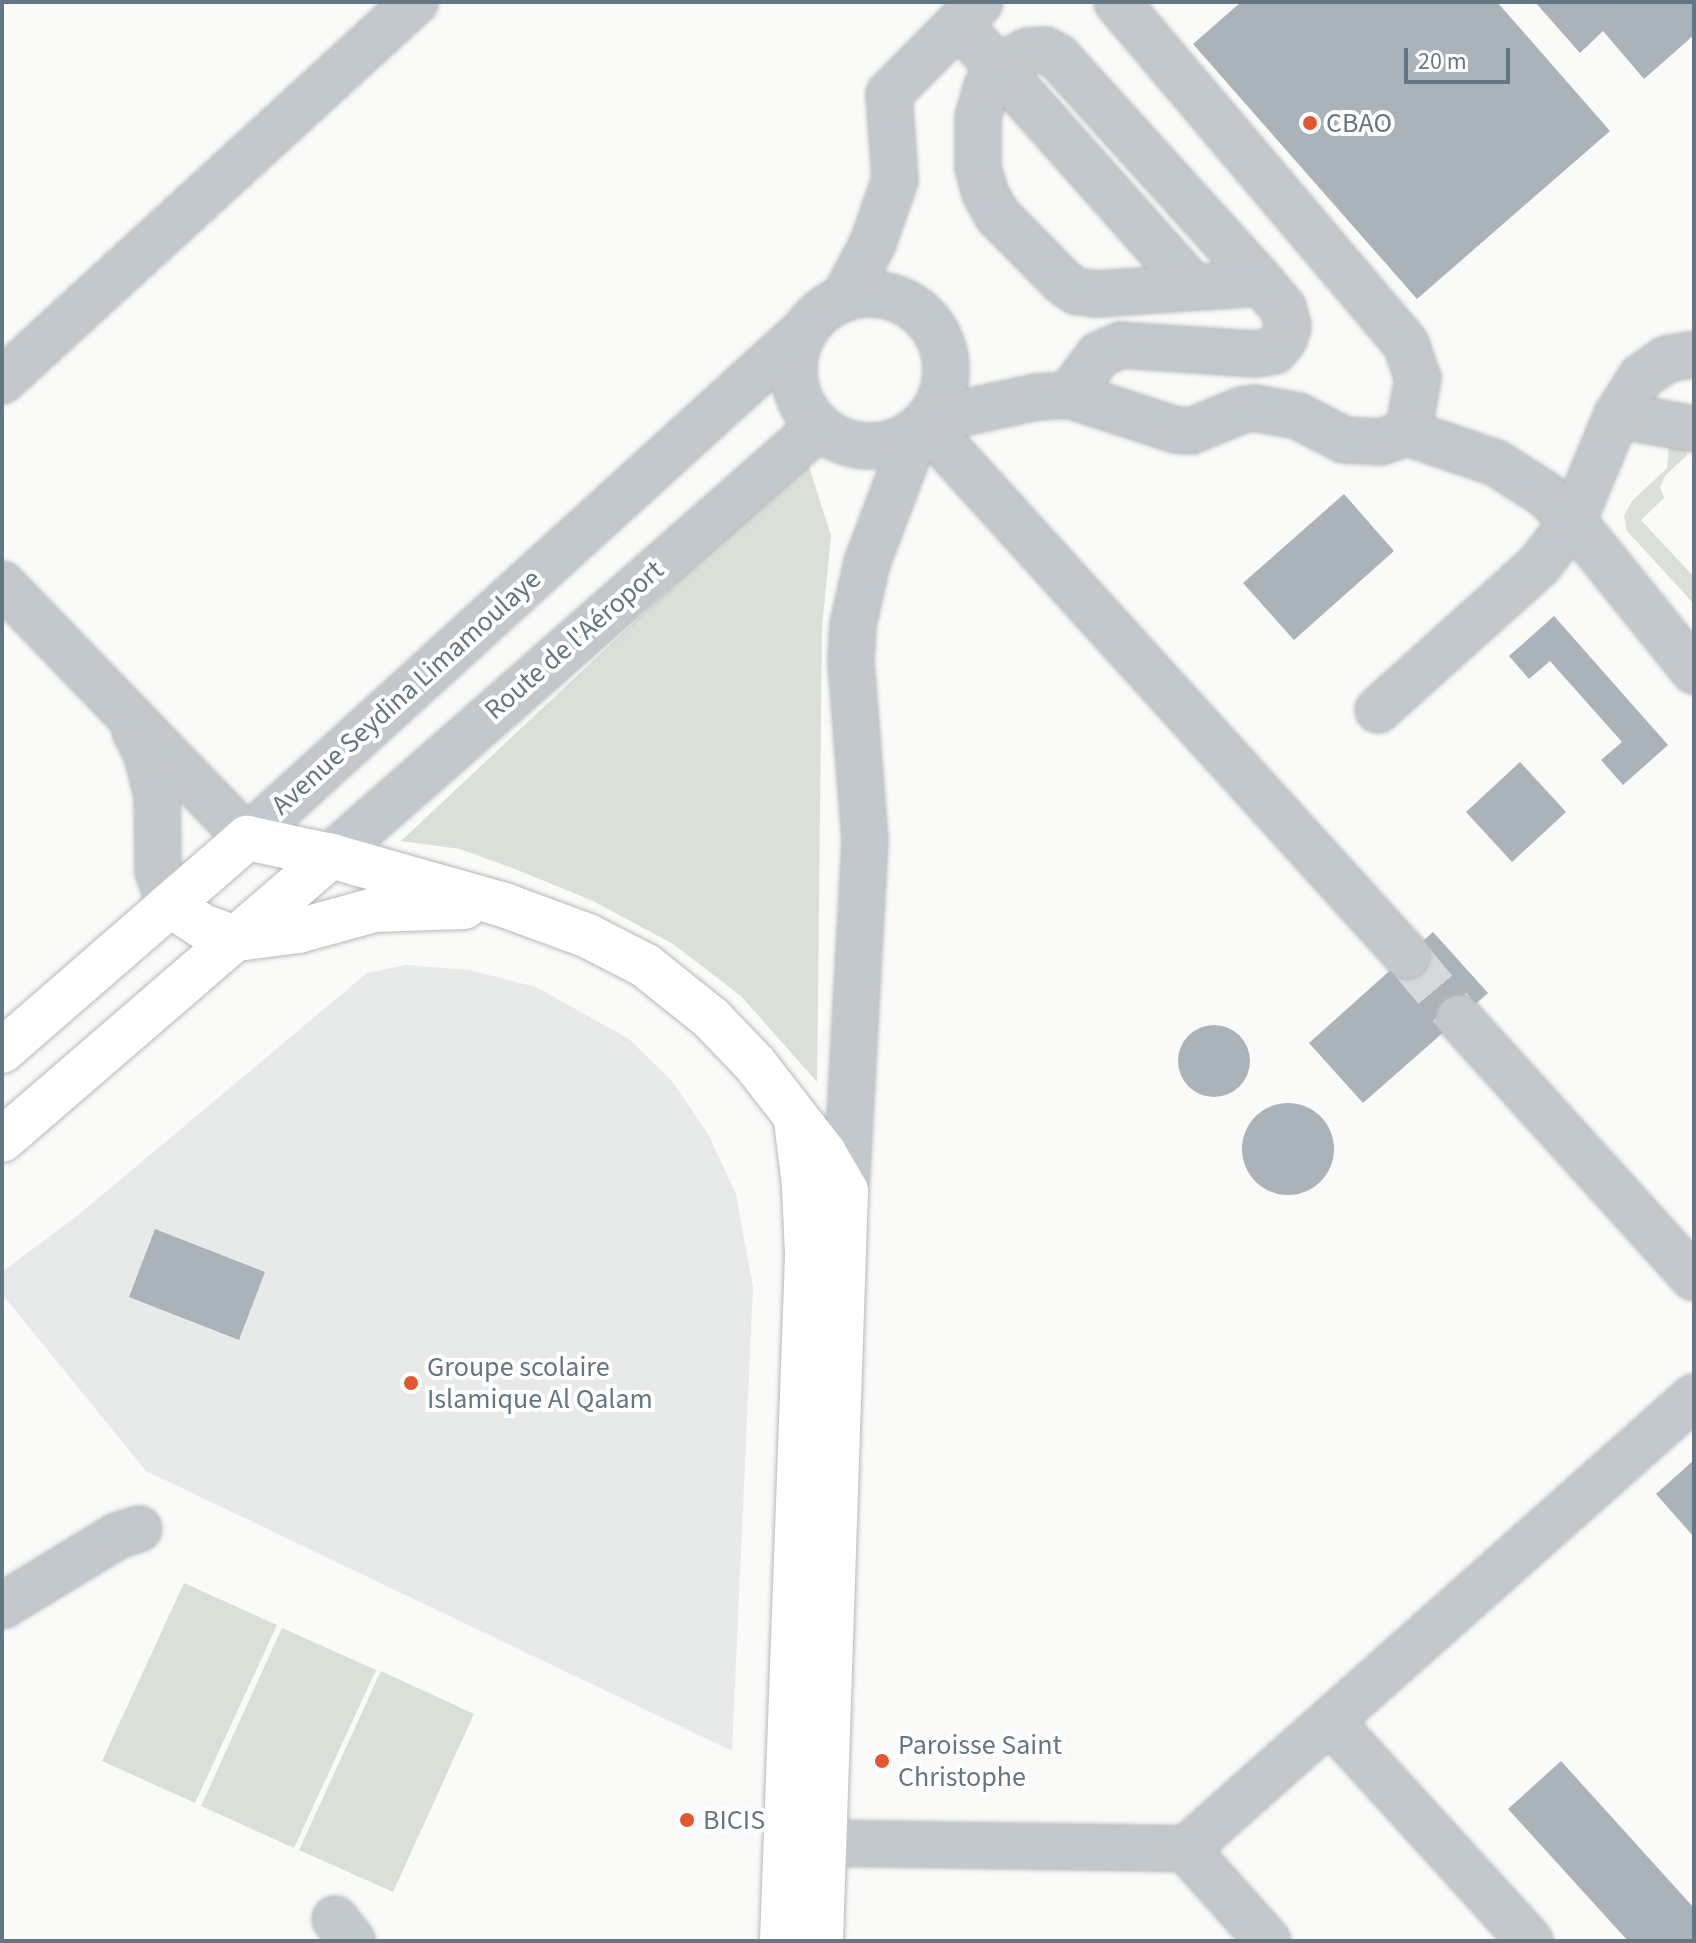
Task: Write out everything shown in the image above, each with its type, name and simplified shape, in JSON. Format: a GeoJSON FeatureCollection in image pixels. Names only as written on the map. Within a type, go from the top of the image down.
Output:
{"type":"FeatureCollection","features":[{"type":"Feature","properties":{"kind":"highway"},"geometry":{"type":"LineString","coordinates":[[247,838],[331,856],[504,905],[588,936],[646,966],[711,1018],[755,1064],[824,1153],[846,1191],[821,1941]]}},
{"type":"Feature","properties":{"kind":"highway","name":"Avenue Seydina Limamoulaye"},"geometry":{"type":"LineString","coordinates":[[2,1051],[247,838]]}},
{"type":"Feature","properties":{"kind":"highway"},"geometry":{"type":"LineString","coordinates":[[2,1140],[331,856]]}},
{"type":"Feature","properties":{"kind":"highway"},"geometry":{"type":"LineString","coordinates":[[170,905],[202,926],[237,939],[298,931],[374,910],[504,905]]}},
{"type":"Feature","properties":{"kind":"highway"},"geometry":{"type":"LineString","coordinates":[[782,1941],[807,1255],[804,1185],[796,1117]]}},
{"type":"Feature","properties":{"kind":"street"},"geometry":{"type":"LineString","coordinates":[[2,381],[415,2]]}},
{"type":"Feature","properties":{"kind":"street"},"geometry":{"type":"LineString","coordinates":[[1117,2],[1406,344],[1418,378],[1408,433]]}},
{"type":"Feature","properties":{"kind":"street"},"geometry":{"type":"LineString","coordinates":[[844,298],[873,243],[895,180],[889,94],[969,13],[998,67],[1193,287]]}},
{"type":"Feature","properties":{"kind":"street"},"geometry":{"type":"LineString","coordinates":[[1069,395],[1099,355],[1121,345],[1255,354],[1274,351],[1284,339],[1288,326],[1283,308],[1262,283],[1058,57],[1045,50],[1028,51],[998,67],[983,99],[978,142],[982,180],[998,216],[1076,291],[1095,294],[1262,283]]}},
{"type":"Feature","properties":{"kind":"street"},"geometry":{"type":"LineString","coordinates":[[846,1191],[865,840],[851,661],[853,625],[867,563],[924,425],[942,397],[947,372],[944,348],[932,324],[912,306],[891,296],[867,293],[844,298],[824,309],[806,329],[795,353],[794,380],[802,406],[819,427],[835,438],[867,446],[899,442],[924,425],[1036,397],[1069,395],[1176,430],[1191,431],[1242,410],[1255,408],[1298,416],[1344,440],[1380,442],[1408,433],[1496,463],[1546,495],[1573,521],[1694,671]]}},
{"type":"Feature","properties":{"kind":"street","name":"Avenue Seydina Limamoulaye"},"geometry":{"type":"LineString","coordinates":[[247,838],[806,329]]}},
{"type":"Feature","properties":{"kind":"street"},"geometry":{"type":"LineString","coordinates":[[1378,710],[1539,565],[1573,521],[1617,415],[1641,377],[1656,364],[1694,354]]}},
{"type":"Feature","properties":{"kind":"street"},"geometry":{"type":"LineString","coordinates":[[1617,415],[1694,429]]}},
{"type":"Feature","properties":{"kind":"street"},"geometry":{"type":"LineString","coordinates":[[924,425],[1407,956]]}},
{"type":"Feature","properties":{"kind":"street","name":"Route de l'Aéroport"},"geometry":{"type":"LineString","coordinates":[[331,856],[819,427]]}},
{"type":"Feature","properties":{"kind":"street"},"geometry":{"type":"LineString","coordinates":[[2,584],[247,838]]}},
{"type":"Feature","properties":{"kind":"street"},"geometry":{"type":"LineString","coordinates":[[125,711],[147,755],[157,795],[158,871],[170,905]]}},
{"type":"Feature","properties":{"kind":"street"},"geometry":{"type":"LineString","coordinates":[[1459,1018],[1694,1278]]}},
{"type":"Feature","properties":{"kind":"street"},"geometry":{"type":"LineString","coordinates":[[824,1843],[1186,1849],[1694,1397]]}},
{"type":"Feature","properties":{"kind":"street"},"geometry":{"type":"LineString","coordinates":[[2,1606],[117,1536],[139,1529]]}},
{"type":"Feature","properties":{"kind":"street"},"geometry":{"type":"LineString","coordinates":[[1330,1721],[1530,1941]]}},
{"type":"Feature","properties":{"kind":"street"},"geometry":{"type":"LineString","coordinates":[[1186,1849],[1268,1941]]}},
{"type":"Feature","properties":{"kind":"shaded area"},"geometry":{"type":"Polygon","coordinates":[[[1669,446],[1686,449],[1687,455],[1665,476],[1660,487],[1664,498],[1641,520],[1694,577],[1694,604],[1627,531],[1624,516],[1632,501],[1667,468],[1669,446]]]}},
{"type":"Feature","properties":{"kind":"shaded area"},"geometry":{"type":"Polygon","coordinates":[[[807,460],[831,536],[822,627],[817,1082],[741,996],[673,944],[593,901],[515,869],[460,849],[401,841],[807,460]]]}},
{"type":"Feature","properties":{"kind":"shaded area","name":"Groupe scolaire Islamique Al Qalam"},"geometry":{"type":"Polygon","coordinates":[[[406,965],[469,970],[536,987],[629,1039],[672,1081],[708,1134],[736,1194],[753,1287],[732,1751],[146,1471],[2,1294],[2,1272],[77,1216],[367,973],[406,965]]]}},
{"type":"Feature","properties":{"kind":"shaded area"},"geometry":{"type":"Polygon","coordinates":[[[184,1583],[277,1625],[195,1803],[102,1761],[184,1583]]]}},
{"type":"Feature","properties":{"kind":"shaded area"},"geometry":{"type":"Polygon","coordinates":[[[282,1628],[376,1670],[294,1848],[201,1806],[282,1628]]]}},
{"type":"Feature","properties":{"kind":"shaded area"},"geometry":{"type":"Polygon","coordinates":[[[381,1671],[474,1714],[393,1892],[299,1850],[381,1671]]]}},
{"type":"Feature","properties":{"kind":"building"},"geometry":{"type":"Polygon","coordinates":[[[1241,2],[1497,2],[1610,131],[1417,299],[1193,44],[1241,2]]]}},
{"type":"Feature","properties":{"kind":"building"},"geometry":{"type":"Polygon","coordinates":[[[1535,2],[1694,2],[1694,35],[1644,79],[1603,31],[1580,53],[1535,2]]]}},
{"type":"Feature","properties":{"kind":"building"},"geometry":{"type":"Polygon","coordinates":[[[1344,494],[1394,551],[1294,640],[1243,583],[1344,494]]]}},
{"type":"Feature","properties":{"kind":"building"},"geometry":{"type":"Polygon","coordinates":[[[1554,616],[1668,745],[1623,785],[1601,760],[1622,742],[1550,661],[1529,679],[1509,656],[1554,616]]]}},
{"type":"Feature","properties":{"kind":"building"},"geometry":{"type":"Polygon","coordinates":[[[1520,762],[1566,812],[1512,862],[1466,812],[1520,762]]]}},
{"type":"Feature","properties":{"kind":"building"},"geometry":{"type":"Polygon","coordinates":[[[1433,932],[1488,993],[1363,1103],[1309,1043],[1433,932]]]}},
{"type":"Feature","properties":{"kind":"building"},"geometry":{"type":"Polygon","coordinates":[[[1214,1025],[1234,1031],[1244,1041],[1250,1061],[1244,1081],[1234,1091],[1214,1097],[1194,1091],[1184,1081],[1178,1061],[1184,1041],[1194,1031],[1214,1025]]]}},
{"type":"Feature","properties":{"kind":"building"},"geometry":{"type":"Polygon","coordinates":[[[1288,1103],[1305,1107],[1320,1117],[1330,1132],[1334,1149],[1330,1166],[1320,1181],[1305,1191],[1288,1195],[1271,1191],[1256,1181],[1246,1166],[1242,1149],[1246,1132],[1256,1117],[1271,1107],[1288,1103]]]}},
{"type":"Feature","properties":{"kind":"building"},"geometry":{"type":"Polygon","coordinates":[[[155,1229],[265,1272],[239,1340],[129,1297],[155,1229]]]}},
{"type":"Feature","properties":{"kind":"building"},"geometry":{"type":"Polygon","coordinates":[[[1694,1460],[1694,1537],[1656,1494],[1694,1460]]]}},
{"type":"Feature","properties":{"kind":"building"},"geometry":{"type":"Polygon","coordinates":[[[1561,1761],[1694,1908],[1694,1941],[1628,1941],[1508,1809],[1561,1761]]]}},
{"type":"Feature","properties":{"kind":"tunnel"},"geometry":{"type":"LineString","coordinates":[[1407,956],[1459,1018]]}},
{"type":"Feature","properties":{"kind":"place","name":"CBAO"},"geometry":{"type":"Point","coordinates":[1310,123]}},
{"type":"Feature","properties":{"kind":"place","name":"Groupe scolaire Islamique Al Qalam"},"geometry":{"type":"Point","coordinates":[411,1383]}},
{"type":"Feature","properties":{"kind":"place","name":"Paroisse Saint Christophe"},"geometry":{"type":"Point","coordinates":[882,1761]}},
{"type":"Feature","properties":{"kind":"place","name":"BICIS"},"geometry":{"type":"Point","coordinates":[687,1820]}}]}
